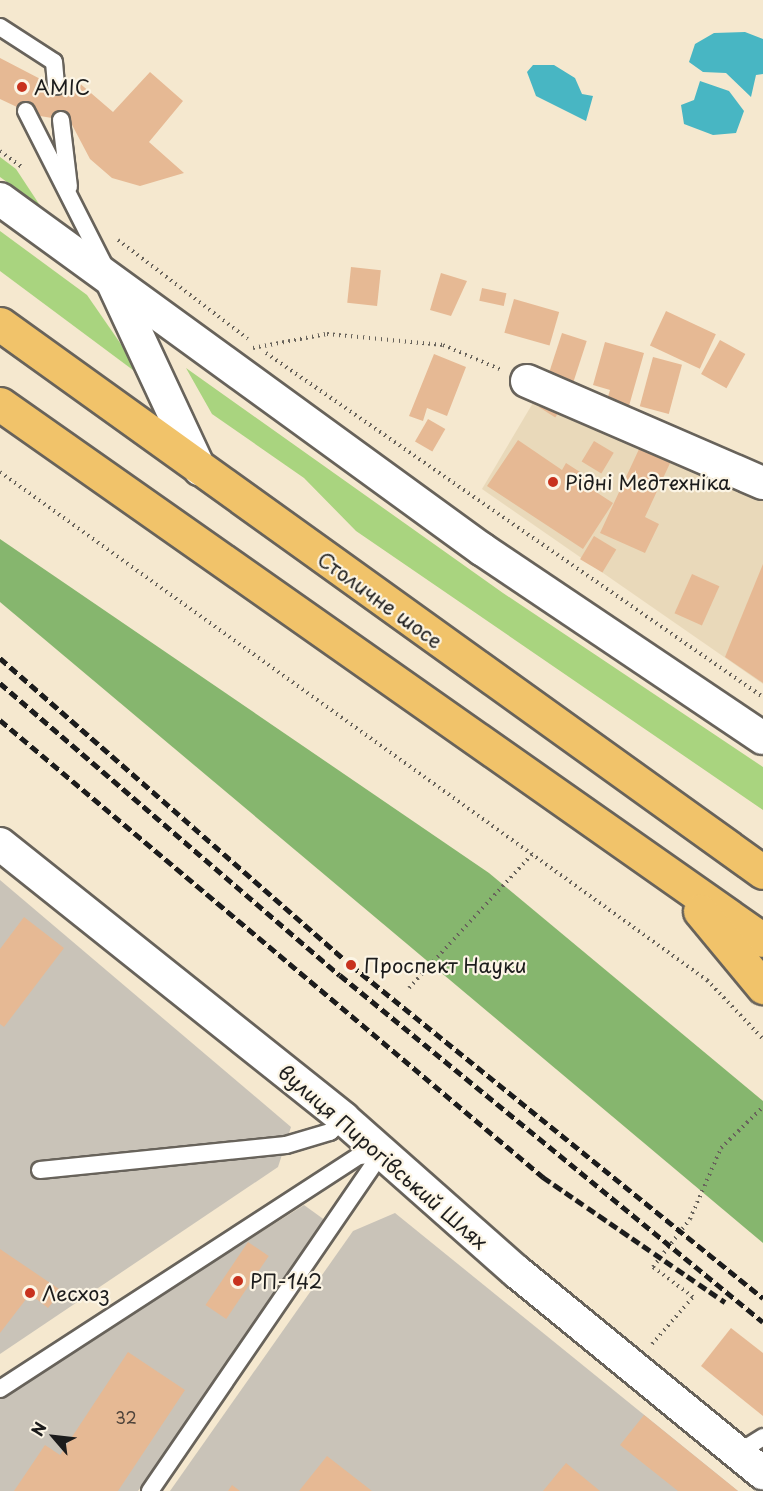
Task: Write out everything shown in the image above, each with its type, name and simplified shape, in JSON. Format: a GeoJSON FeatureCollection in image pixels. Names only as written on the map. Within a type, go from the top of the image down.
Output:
{"type":"FeatureCollection","features":[{"type":"Feature","properties":{"kind":"highway","name":"Столичне шосе"},"geometry":{"type":"LineString","coordinates":[[0,324],[708,836],[763,873]]}},
{"type":"Feature","properties":{"kind":"highway"},"geometry":{"type":"LineString","coordinates":[[0,404],[678,885],[763,940]]}},
{"type":"Feature","properties":{"kind":"highway"},"geometry":{"type":"LineString","coordinates":[[708,836],[763,856]]}},
{"type":"Feature","properties":{"kind":"highway"},"geometry":{"type":"LineString","coordinates":[[678,885],[763,987]]}},
{"type":"Feature","properties":{"kind":"street"},"geometry":{"type":"LineString","coordinates":[[0,199],[112,280],[244,354],[483,550],[763,738]]}},
{"type":"Feature","properties":{"kind":"street"},"geometry":{"type":"LineString","coordinates":[[112,280],[200,470]]}},
{"type":"Feature","properties":{"kind":"street"},"geometry":{"type":"LineString","coordinates":[[527,381],[763,483]]}},
{"type":"Feature","properties":{"kind":"street","name":"вулиця Пирогівський Шлях"},"geometry":{"type":"LineString","coordinates":[[0,844],[344,1119],[381,1154],[633,1367],[736,1454],[763,1473]]}},
{"type":"Feature","properties":{"kind":"lane"},"geometry":{"type":"LineString","coordinates":[[0,27],[54,62],[56,86]]}},
{"type":"Feature","properties":{"kind":"lane"},"geometry":{"type":"LineString","coordinates":[[26,111],[112,280]]}},
{"type":"Feature","properties":{"kind":"lane"},"geometry":{"type":"LineString","coordinates":[[61,120],[70,200]]}},
{"type":"Feature","properties":{"kind":"lane"},"geometry":{"type":"LineString","coordinates":[[40,1170],[286,1145],[330,1132],[344,1119]]}},
{"type":"Feature","properties":{"kind":"lane"},"geometry":{"type":"LineString","coordinates":[[0,1389],[359,1156],[381,1154]]}},
{"type":"Feature","properties":{"kind":"lane"},"geometry":{"type":"LineString","coordinates":[[150,1491],[381,1154]]}},
{"type":"Feature","properties":{"kind":"lane"},"geometry":{"type":"LineString","coordinates":[[736,1454],[763,1437]]}},
{"type":"Feature","properties":{"kind":"path"},"geometry":{"type":"LineString","coordinates":[[0,151],[21,166]]}},
{"type":"Feature","properties":{"kind":"path"},"geometry":{"type":"LineString","coordinates":[[115,238],[244,354],[763,697]]}},
{"type":"Feature","properties":{"kind":"path"},"geometry":{"type":"LineString","coordinates":[[244,354],[327,334],[443,345],[527,381]]}},
{"type":"Feature","properties":{"kind":"path"},"geometry":{"type":"LineString","coordinates":[[0,472],[707,980],[763,1039]]}},
{"type":"Feature","properties":{"kind":"path"},"geometry":{"type":"LineString","coordinates":[[409,988],[533,853]]}},
{"type":"Feature","properties":{"kind":"path"},"geometry":{"type":"LineString","coordinates":[[633,1367],[693,1297],[653,1267],[690,1219],[721,1148],[763,1107]]}},
{"type":"Feature","properties":{"kind":"shaded area"},"geometry":{"type":"Polygon","coordinates":[[[540,391],[763,495],[763,684],[482,489],[540,391]]]}},
{"type":"Feature","properties":{"kind":"shaded area"},"geometry":{"type":"Polygon","coordinates":[[[0,880],[291,1127],[278,1167],[0,1354],[0,880]]]}},
{"type":"Feature","properties":{"kind":"shaded area"},"geometry":{"type":"Polygon","coordinates":[[[304,1205],[333,1226],[138,1491],[0,1491],[0,1397],[304,1205]]]}},
{"type":"Feature","properties":{"kind":"shaded area"},"geometry":{"type":"Polygon","coordinates":[[[395,1213],[738,1491],[170,1491],[353,1231],[395,1213]]]}},
{"type":"Feature","properties":{"kind":"green space"},"geometry":{"type":"Polygon","coordinates":[[[0,157],[16,169],[41,207],[0,177],[0,157]]]}},
{"type":"Feature","properties":{"kind":"green space"},"geometry":{"type":"Polygon","coordinates":[[[0,231],[87,295],[145,379],[0,271],[0,231]]]}},
{"type":"Feature","properties":{"kind":"green space"},"geometry":{"type":"Polygon","coordinates":[[[186,368],[503,593],[763,767],[763,810],[356,531],[304,478],[212,414],[186,368]]]}},
{"type":"Feature","properties":{"kind":"green space"},"geometry":{"type":"Polygon","coordinates":[[[0,539],[489,873],[763,1101],[763,1243],[0,602],[0,539]]]}},
{"type":"Feature","properties":{"kind":"water"},"geometry":{"type":"Polygon","coordinates":[[[745,32],[763,39],[763,74],[756,75],[751,97],[726,73],[703,72],[689,62],[695,44],[714,33],[745,32]]]}},
{"type":"Feature","properties":{"kind":"water"},"geometry":{"type":"Polygon","coordinates":[[[533,65],[554,65],[575,78],[582,94],[593,96],[586,121],[536,96],[527,72],[533,65]]]}},
{"type":"Feature","properties":{"kind":"water"},"geometry":{"type":"Polygon","coordinates":[[[700,81],[729,91],[744,111],[736,133],[713,135],[684,124],[681,105],[694,100],[700,81]]]}},
{"type":"Feature","properties":{"kind":"building"},"geometry":{"type":"Polygon","coordinates":[[[0,58],[73,96],[77,81],[113,112],[150,72],[183,101],[149,142],[184,173],[140,186],[112,178],[90,159],[70,121],[34,115],[0,99],[0,58]]]}},
{"type":"Feature","properties":{"kind":"building"},"geometry":{"type":"Polygon","coordinates":[[[351,267],[381,270],[377,306],[347,303],[351,267]]]}},
{"type":"Feature","properties":{"kind":"building"},"geometry":{"type":"Polygon","coordinates":[[[441,273],[467,281],[451,316],[430,310],[441,273]]]}},
{"type":"Feature","properties":{"kind":"building"},"geometry":{"type":"Polygon","coordinates":[[[482,288],[506,293],[504,306],[479,301],[482,288]]]}},
{"type":"Feature","properties":{"kind":"building"},"geometry":{"type":"Polygon","coordinates":[[[514,299],[559,312],[550,346],[504,333],[514,299]]]}},
{"type":"Feature","properties":{"kind":"building"},"geometry":{"type":"Polygon","coordinates":[[[666,311],[716,334],[700,369],[650,345],[666,311]]]}},
{"type":"Feature","properties":{"kind":"building"},"geometry":{"type":"Polygon","coordinates":[[[562,333],[587,341],[573,384],[548,376],[562,333]]]}},
{"type":"Feature","properties":{"kind":"building"},"geometry":{"type":"Polygon","coordinates":[[[720,340],[745,354],[726,388],[701,374],[720,340]]]}},
{"type":"Feature","properties":{"kind":"building"},"geometry":{"type":"Polygon","coordinates":[[[605,342],[644,353],[629,406],[607,400],[610,390],[593,385],[605,342]]]}},
{"type":"Feature","properties":{"kind":"building"},"geometry":{"type":"Polygon","coordinates":[[[434,354],[466,367],[447,416],[427,408],[423,421],[409,416],[434,354]]]}},
{"type":"Feature","properties":{"kind":"building"},"geometry":{"type":"Polygon","coordinates":[[[653,357],[682,365],[669,414],[640,406],[653,357]]]}},
{"type":"Feature","properties":{"kind":"building"},"geometry":{"type":"Polygon","coordinates":[[[545,398],[561,408],[555,417],[539,407],[545,398]]]}},
{"type":"Feature","properties":{"kind":"building"},"geometry":{"type":"Polygon","coordinates":[[[428,419],[445,429],[432,452],[415,442],[428,419]]]}},
{"type":"Feature","properties":{"kind":"building"},"geometry":{"type":"Polygon","coordinates":[[[518,440],[562,470],[566,463],[597,483],[593,490],[613,503],[583,549],[487,486],[518,440]]]}},
{"type":"Feature","properties":{"kind":"building"},"geometry":{"type":"Polygon","coordinates":[[[594,441],[614,453],[601,473],[582,462],[594,441]]]}},
{"type":"Feature","properties":{"kind":"building"},"geometry":{"type":"Polygon","coordinates":[[[640,447],[671,461],[645,517],[659,524],[645,553],[600,533],[640,447]]]}},
{"type":"Feature","properties":{"kind":"building"},"geometry":{"type":"Polygon","coordinates":[[[594,536],[616,549],[602,573],[580,559],[594,536]]]}},
{"type":"Feature","properties":{"kind":"building"},"geometry":{"type":"Polygon","coordinates":[[[763,564],[763,683],[725,657],[763,564]]]}},
{"type":"Feature","properties":{"kind":"building"},"geometry":{"type":"Polygon","coordinates":[[[692,574],[719,586],[702,625],[675,613],[692,574]]]}},
{"type":"Feature","properties":{"kind":"building"},"geometry":{"type":"Polygon","coordinates":[[[24,917],[64,948],[4,1027],[0,1024],[0,949],[24,917]]]}},
{"type":"Feature","properties":{"kind":"building","name":"РП-142"},"geometry":{"type":"Polygon","coordinates":[[[248,1242],[269,1256],[226,1319],[206,1305],[248,1242]]]}},
{"type":"Feature","properties":{"kind":"building","name":"Лесхоз"},"geometry":{"type":"Polygon","coordinates":[[[0,1249],[62,1291],[48,1308],[30,1294],[0,1333],[0,1249]]]}},
{"type":"Feature","properties":{"kind":"building"},"geometry":{"type":"Polygon","coordinates":[[[731,1328],[763,1353],[763,1416],[701,1366],[731,1328]]]}},
{"type":"Feature","properties":{"kind":"building"},"geometry":{"type":"Polygon","coordinates":[[[128,1352],[185,1390],[118,1491],[14,1491],[45,1445],[60,1455],[128,1352]]]}},
{"type":"Feature","properties":{"kind":"building"},"geometry":{"type":"Polygon","coordinates":[[[644,1415],[738,1491],[678,1491],[620,1445],[644,1415]]]}},
{"type":"Feature","properties":{"kind":"building"},"geometry":{"type":"Polygon","coordinates":[[[327,1456],[372,1491],[299,1491],[327,1456]]]}},
{"type":"Feature","properties":{"kind":"building"},"geometry":{"type":"Polygon","coordinates":[[[566,1463],[600,1491],[543,1491],[566,1463]]]}},
{"type":"Feature","properties":{"kind":"building"},"geometry":{"type":"Polygon","coordinates":[[[232,1485],[240,1491],[228,1491],[232,1485]]]}},
{"type":"Feature","properties":{"kind":"railway"},"geometry":{"type":"LineString","coordinates":[[0,658],[351,965],[763,1298]]}},
{"type":"Feature","properties":{"kind":"railway"},"geometry":{"type":"LineString","coordinates":[[0,683],[340,975],[763,1322]]}},
{"type":"Feature","properties":{"kind":"railway"},"geometry":{"type":"LineString","coordinates":[[0,720],[543,1177],[725,1302]]}},
{"type":"Feature","properties":{"kind":"place","name":"AMIC"},"geometry":{"type":"Point","coordinates":[22,87]}},
{"type":"Feature","properties":{"kind":"place","name":"Рідні Медтехніка"},"geometry":{"type":"Point","coordinates":[553,482]}},
{"type":"Feature","properties":{"kind":"place","name":"Проспект Науки"},"geometry":{"type":"Point","coordinates":[351,965]}},
{"type":"Feature","properties":{"kind":"place","name":"РП-142"},"geometry":{"type":"Point","coordinates":[238,1281]}},
{"type":"Feature","properties":{"kind":"place","name":"Лесхоз"},"geometry":{"type":"Point","coordinates":[30,1293]}}]}
